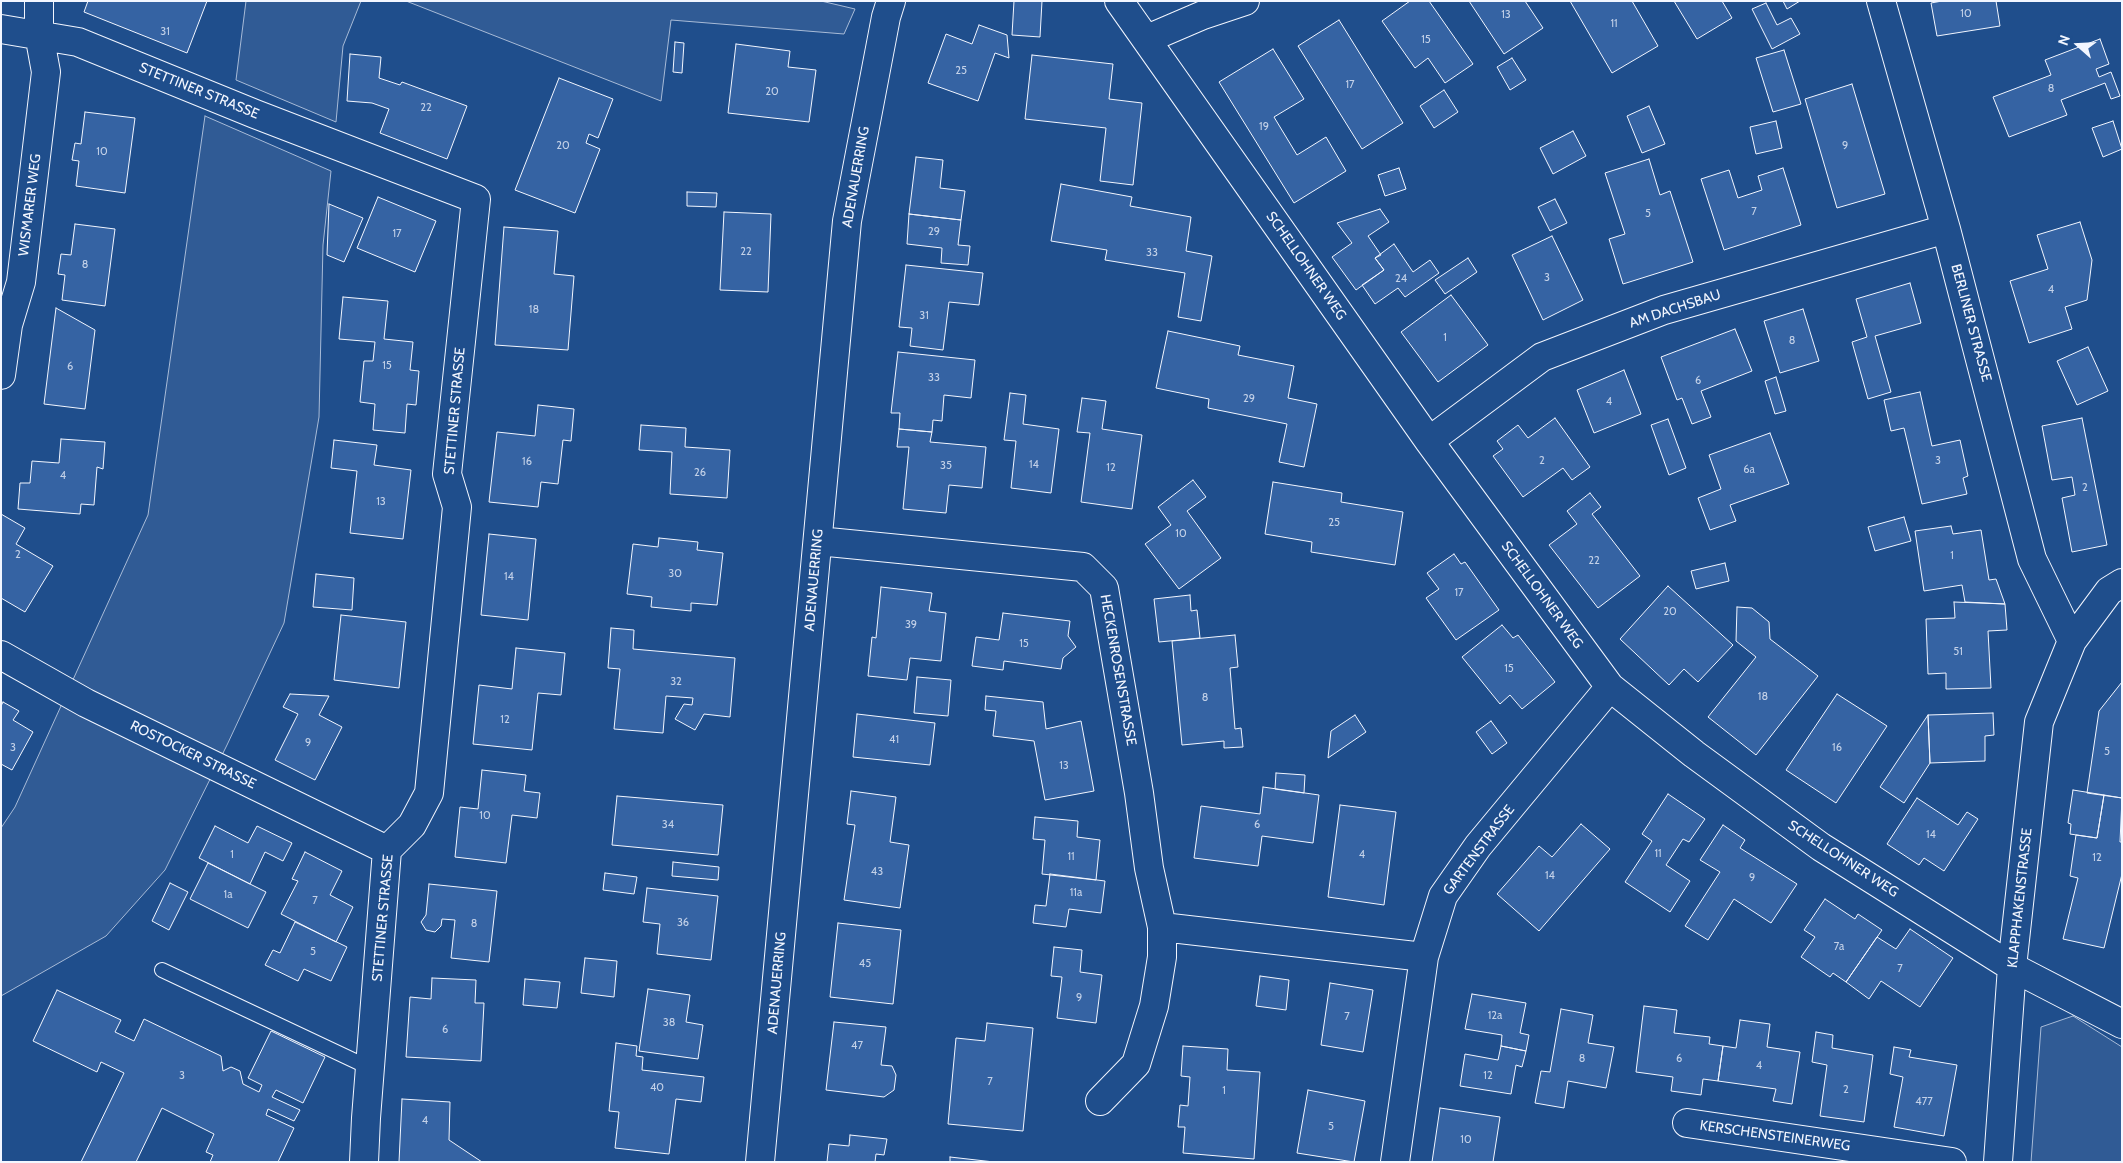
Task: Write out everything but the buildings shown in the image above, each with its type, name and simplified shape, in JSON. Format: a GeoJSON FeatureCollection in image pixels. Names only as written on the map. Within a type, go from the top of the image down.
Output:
{"type":"FeatureCollection","features":[{"type":"Feature","properties":{"kind":"street","name":"WISMARER WEG"},"geometry":{"type":"LineString","coordinates":[[1,375],[5,323],[21,282],[46,72],[39,34],[39,1]]}},
{"type":"Feature","properties":{"kind":"street","name":"ADENAUERRING"},"geometry":{"type":"LineString","coordinates":[[760,1162],[846,221],[886,17],[891,1]]}},
{"type":"Feature","properties":{"kind":"street","name":"SCHELLOHNER WEG"},"geometry":{"type":"LineString","coordinates":[[1119,1],[1429,441],[1610,687],[1694,754],[1821,847],[2012,967],[2122,1024]]}},
{"type":"Feature","properties":{"kind":"street"},"geometry":{"type":"LineString","coordinates":[[1147,39],[1203,15],[1246,1]]}},
{"type":"Feature","properties":{"kind":"street","name":"BERLINER STRASSE"},"geometry":{"type":"LineString","coordinates":[[1881,1],[1946,228],[2032,559],[2072,641]]}},
{"type":"Feature","properties":{"kind":"street"},"geometry":{"type":"LineString","coordinates":[[1,28],[39,34]]}},
{"type":"Feature","properties":{"kind":"street","name":"STETTINER STRASSE"},"geometry":{"type":"LineString","coordinates":[[39,34],[78,42],[255,114],[476,199],[447,474],[457,507],[429,793],[412,826],[387,850],[363,1161]]}},
{"type":"Feature","properties":{"kind":"street","name":"AM DACHSBAU"},"geometry":{"type":"LineString","coordinates":[[1429,441],[1542,357],[1664,310],[1946,228]]}},
{"type":"Feature","properties":{"kind":"street","name":"HECKENROSENSTRASSE"},"geometry":{"type":"LineString","coordinates":[[818,541],[1083,567],[1104,588],[1139,793],[1149,868],[1162,927],[1162,957],[1154,1006],[1136,1064],[1100,1101]]}},
{"type":"Feature","properties":{"kind":"street","name":"KLAPPHAKENSTRASSE"},"geometry":{"type":"LineString","coordinates":[[1998,1162],[2012,967],[2039,722],[2072,641],[2109,591],[2122,583]]}},
{"type":"Feature","properties":{"kind":"street","name":"ROSTOCKER STRASSE"},"geometry":{"type":"LineString","coordinates":[[1,655],[86,703],[387,850]]}},
{"type":"Feature","properties":{"kind":"street","name":"GARTENSTRASSE"},"geometry":{"type":"LineString","coordinates":[[1395,1162],[1424,957],[1443,896],[1478,846],[1610,687]]}},
{"type":"Feature","properties":{"kind":"street"},"geometry":{"type":"LineString","coordinates":[[1162,927],[1424,957]]}},
{"type":"Feature","properties":{"kind":"street","name":"KERSCHENSTEINERWEG"},"geometry":{"type":"LineString","coordinates":[[1687,1123],[1952,1162]]}},
{"type":"Feature","properties":{"kind":"lane"},"geometry":{"type":"LineString","coordinates":[[162,970],[370,1068]]}},
{"type":"Feature","properties":{"kind":"shaded area"},"geometry":{"type":"Polygon","coordinates":[[[246,1],[361,1],[343,46],[336,122],[236,80],[246,1]]]}},
{"type":"Feature","properties":{"kind":"shaded area"},"geometry":{"type":"Polygon","coordinates":[[[406,1],[821,1],[855,9],[844,34],[671,20],[661,101],[406,1]]]}},
{"type":"Feature","properties":{"kind":"shaded area"},"geometry":{"type":"Polygon","coordinates":[[[205,116],[331,171],[323,245],[319,417],[284,623],[227,745],[165,870],[106,936],[1,996],[1,828],[15,807],[148,515],[205,116]]]}},
{"type":"Feature","properties":{"kind":"shaded area"},"geometry":{"type":"Polygon","coordinates":[[[2073,1016],[2122,1047],[2122,1162],[2031,1162],[2041,1027],[2073,1016]]]}}]}
